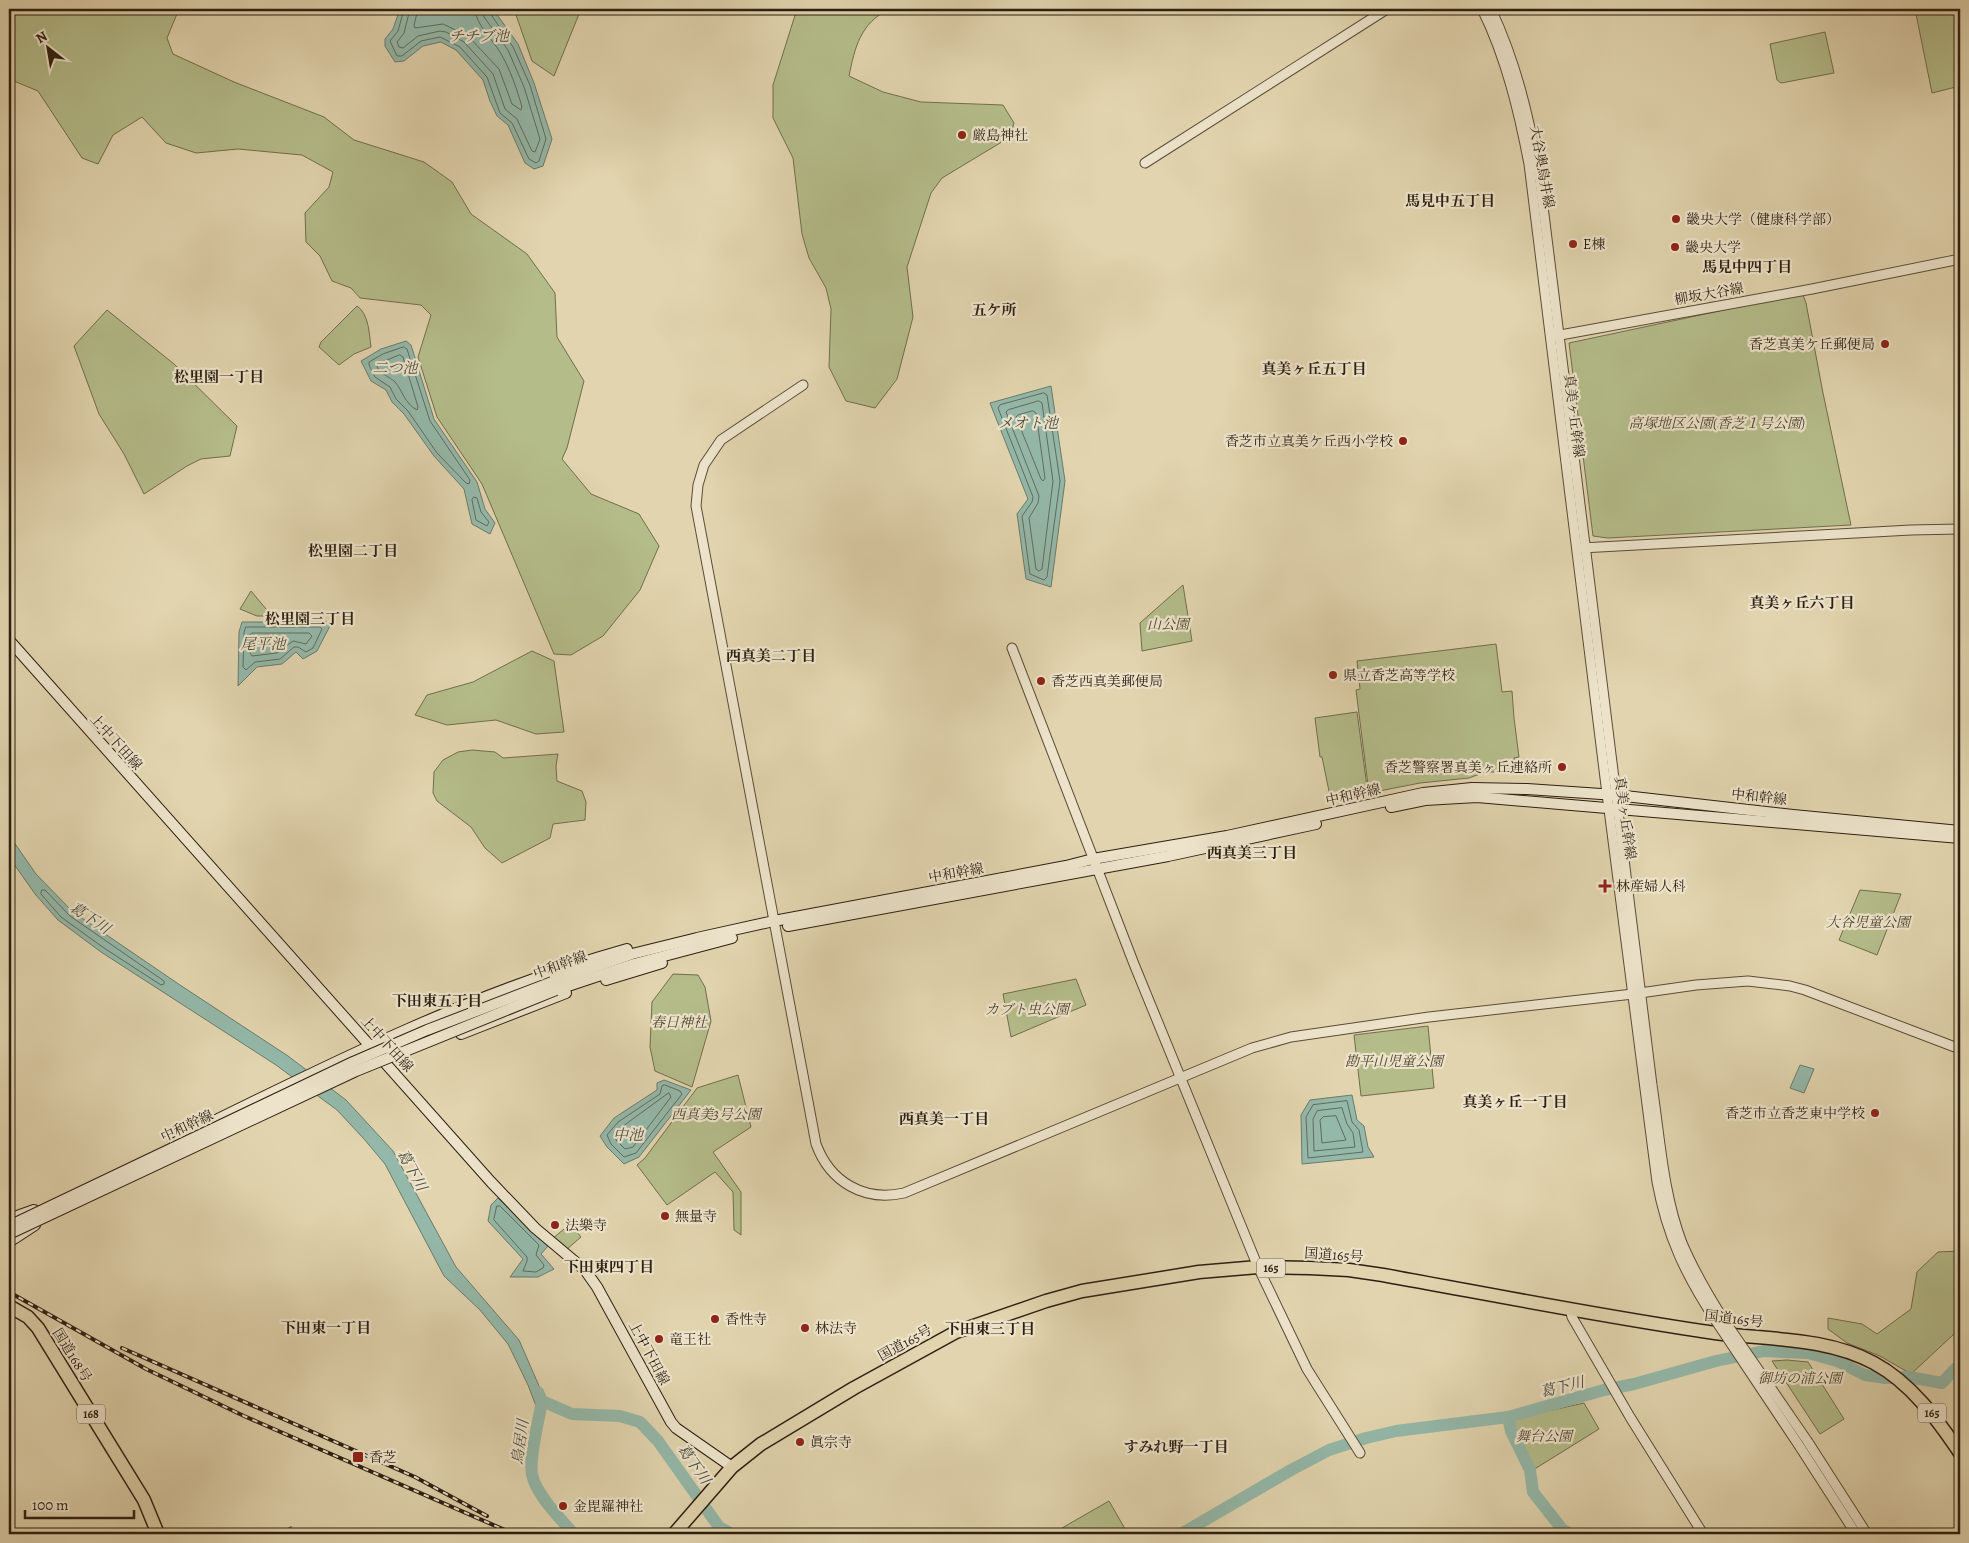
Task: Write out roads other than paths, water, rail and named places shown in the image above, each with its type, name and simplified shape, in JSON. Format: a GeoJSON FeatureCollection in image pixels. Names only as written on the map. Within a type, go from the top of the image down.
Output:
{"type":"FeatureCollection","features":[{"type":"Feature","properties":{"kind":"highway","name":"国道165号"},"geometry":{"type":"LineString","coordinates":[[674,1534],[732,1467],[780,1431],[956,1332],[1037,1304],[1082,1291],[1199,1272],[1258,1267],[1358,1271],[1570,1310],[1715,1333],[1821,1345],[1856,1355],[1885,1370],[1897,1379],[1930,1412],[1960,1452]]}},
{"type":"Feature","properties":{"kind":"highway","name":"国道168号"},"geometry":{"type":"LineString","coordinates":[[9,1306],[28,1317],[38,1328],[144,1500],[158,1534]]}},
{"type":"Feature","properties":{"kind":"main road","name":"上中下田線"},"geometry":{"type":"LineString","coordinates":[[9,640],[492,1182],[529,1221],[585,1270],[597,1287],[671,1422],[676,1428],[732,1467]]}},
{"type":"Feature","properties":{"kind":"main road","name":"中和幹線"},"geometry":{"type":"LineString","coordinates":[[1095,864],[1423,793],[1472,788],[1612,794],[1783,814],[1960,831]]}},
{"type":"Feature","properties":{"kind":"main road","name":"中和幹線"},"geometry":{"type":"LineString","coordinates":[[9,1226],[67,1202],[356,1071],[632,954],[1056,868],[1095,864],[1256,838],[1425,800],[1477,797],[1960,838]]}},
{"type":"Feature","properties":{"kind":"main road","name":"中和幹線"},"geometry":{"type":"LineString","coordinates":[[554,986],[774,925]]}},
{"type":"Feature","properties":{"kind":"main road"},"geometry":{"type":"LineString","coordinates":[[42,1210],[146,1160],[198,1129],[293,1082],[420,1023],[571,965],[667,940],[684,942]]}},
{"type":"Feature","properties":{"kind":"main road"},"geometry":{"type":"LineString","coordinates":[[9,1232],[145,1166],[204,1143],[385,1063],[547,1000],[674,959],[697,947]]}},
{"type":"Feature","properties":{"kind":"main road","name":"中和幹線"},"geometry":{"type":"LineString","coordinates":[[9,1232],[67,1202]]}},
{"type":"Feature","properties":{"kind":"main road"},"geometry":{"type":"LineString","coordinates":[[9,1219],[67,1202]]}},
{"type":"Feature","properties":{"kind":"main road"},"geometry":{"type":"LineString","coordinates":[[9,1242],[67,1202]]}},
{"type":"Feature","properties":{"kind":"street"},"geometry":{"type":"LineString","coordinates":[[1145,163],[1387,9]]}},
{"type":"Feature","properties":{"kind":"street","name":"大谷奥鳥井線"},"geometry":{"type":"LineString","coordinates":[[1482,9],[1508,77],[1523,132],[1555,336]]}},
{"type":"Feature","properties":{"kind":"street","name":"大谷奥鳥井線"},"geometry":{"type":"LineString","coordinates":[[1491,9],[1521,89],[1530,123],[1539,174],[1555,336]]}},
{"type":"Feature","properties":{"kind":"street","name":"柳坂大谷線"},"geometry":{"type":"LineString","coordinates":[[1555,336],[1960,259]]}},
{"type":"Feature","properties":{"kind":"street","name":"真美ヶ丘幹線"},"geometry":{"type":"LineString","coordinates":[[1555,336],[1637,994],[1669,1199],[1682,1242],[1719,1319],[1804,1445]]}},
{"type":"Feature","properties":{"kind":"street"},"geometry":{"type":"LineString","coordinates":[[803,385],[721,440],[704,464],[698,485],[696,506],[816,1144],[824,1162],[846,1184],[859,1191],[886,1195],[913,1189],[1252,1048],[1291,1037],[1429,1017],[1735,982],[1761,982],[1790,986],[1819,995],[1960,1049]]}},
{"type":"Feature","properties":{"kind":"street"},"geometry":{"type":"LineString","coordinates":[[1581,548],[1960,529]]}},
{"type":"Feature","properties":{"kind":"street"},"geometry":{"type":"LineString","coordinates":[[1012,648],[1179,1077],[1258,1267],[1301,1357],[1360,1453]]}},
{"type":"Feature","properties":{"kind":"street"},"geometry":{"type":"LineString","coordinates":[[1570,1310],[1572,1317],[1617,1395],[1703,1534]]}},
{"type":"Feature","properties":{"kind":"street"},"geometry":{"type":"LineString","coordinates":[[1804,1445],[1856,1534]]}},
{"type":"Feature","properties":{"kind":"street"},"geometry":{"type":"LineString","coordinates":[[1804,1445],[1867,1534]]}},
{"type":"Feature","properties":{"kind":"water","name":"チチブ池"},"geometry":{"type":"Polygon","coordinates":[[[400,9],[493,9],[518,44],[534,83],[552,139],[543,166],[534,169],[525,163],[508,125],[497,116],[483,80],[456,50],[441,42],[423,46],[404,61],[395,62],[385,46],[385,39],[393,29],[400,9]]]}},
{"type":"Feature","properties":{"kind":"water","name":"二つ池"},"geometry":{"type":"Polygon","coordinates":[[[406,341],[411,345],[434,419],[477,482],[485,509],[495,523],[490,534],[472,524],[464,489],[434,456],[404,414],[392,402],[386,390],[371,381],[361,361],[381,349],[406,341]]]}},
{"type":"Feature","properties":{"kind":"water","name":"メオト池"},"geometry":{"type":"Polygon","coordinates":[[[1051,386],[1065,481],[1051,587],[1026,579],[1017,514],[1028,499],[990,403],[1051,386]]]}},
{"type":"Feature","properties":{"kind":"water","name":"尾平池"},"geometry":{"type":"Polygon","coordinates":[[[242,622],[332,622],[317,651],[303,659],[296,652],[282,664],[257,667],[238,686],[239,632],[242,622]]]}},
{"type":"Feature","properties":{"kind":"water"},"geometry":{"type":"Polygon","coordinates":[[[9,835],[36,874],[73,912],[288,1056],[346,1100],[393,1151],[456,1267],[519,1340],[543,1395],[550,1401],[545,1409],[536,1406],[508,1344],[480,1310],[444,1276],[385,1164],[337,1110],[276,1065],[101,952],[58,920],[35,894],[9,857],[9,835]]]}},
{"type":"Feature","properties":{"kind":"water"},"geometry":{"type":"Polygon","coordinates":[[[1800,1065],[1814,1069],[1804,1093],[1790,1088],[1800,1065]]]}},
{"type":"Feature","properties":{"kind":"water","name":"中池"},"geometry":{"type":"Polygon","coordinates":[[[664,1080],[691,1090],[639,1157],[624,1164],[607,1147],[600,1136],[614,1118],[657,1090],[657,1083],[664,1080]]]}},
{"type":"Feature","properties":{"kind":"water"},"geometry":{"type":"Polygon","coordinates":[[[1352,1095],[1357,1120],[1364,1126],[1368,1147],[1374,1157],[1302,1164],[1301,1115],[1310,1100],[1352,1095]]]}},
{"type":"Feature","properties":{"kind":"water"},"geometry":{"type":"Polygon","coordinates":[[[498,1198],[548,1246],[541,1254],[554,1269],[538,1277],[510,1277],[523,1259],[488,1221],[491,1205],[498,1198]]]}},
{"type":"Feature","properties":{"kind":"waterway","name":"葛下川"},"geometry":{"type":"LineString","coordinates":[[1181,1534],[1329,1450],[1366,1438],[1396,1431],[1508,1417],[1716,1361],[1764,1351],[1808,1353],[1837,1361],[1865,1375],[1885,1378],[1909,1377],[1942,1383],[1955,1369],[1960,1372]]}},
{"type":"Feature","properties":{"kind":"waterway","name":"葛下川"},"geometry":{"type":"LineString","coordinates":[[538,1392],[542,1401],[572,1414],[620,1416],[640,1422],[658,1441],[719,1527],[732,1534]]}},
{"type":"Feature","properties":{"kind":"waterway","name":"鳥居川"},"geometry":{"type":"LineString","coordinates":[[542,1401],[533,1449],[532,1474],[543,1498],[574,1534]]}},
{"type":"Feature","properties":{"kind":"waterway"},"geometry":{"type":"LineString","coordinates":[[1508,1417],[1511,1431],[1530,1470],[1533,1492],[1562,1529],[1570,1534]]}},
{"type":"Feature","properties":{"kind":"waterway"},"geometry":{"type":"LineString","coordinates":[[282,1534],[282,1532],[291,1527]]}},
{"type":"Feature","properties":{"kind":"railway"},"geometry":{"type":"LineString","coordinates":[[9,1292],[146,1369],[244,1416],[514,1534]]}},
{"type":"Feature","properties":{"kind":"railway"},"geometry":{"type":"LineString","coordinates":[[122,1348],[415,1477],[487,1516]]}},
{"type":"Feature","properties":{"kind":"place","name":"厳島神社"},"geometry":{"type":"Point","coordinates":[962,135]}},
{"type":"Feature","properties":{"kind":"place","name":"畿央大学（健康科学部）"},"geometry":{"type":"Point","coordinates":[1676,219]}},
{"type":"Feature","properties":{"kind":"place","name":"E棟"},"geometry":{"type":"Point","coordinates":[1573,244]}},
{"type":"Feature","properties":{"kind":"place","name":"畿央大学"},"geometry":{"type":"Point","coordinates":[1675,247]}},
{"type":"Feature","properties":{"kind":"place","name":"香芝真美ケ丘郵便局"},"geometry":{"type":"Point","coordinates":[1885,344]}},
{"type":"Feature","properties":{"kind":"place","name":"香芝市立真美ケ丘西小学校"},"geometry":{"type":"Point","coordinates":[1403,441]}},
{"type":"Feature","properties":{"kind":"place","name":"県立香芝高等学校"},"geometry":{"type":"Point","coordinates":[1333,675]}},
{"type":"Feature","properties":{"kind":"place","name":"香芝西真美郵便局"},"geometry":{"type":"Point","coordinates":[1041,681]}},
{"type":"Feature","properties":{"kind":"place","name":"香芝警察署真美ヶ丘連絡所"},"geometry":{"type":"Point","coordinates":[1562,767]}},
{"type":"Feature","properties":{"kind":"place","name":"林産婦人科"},"geometry":{"type":"Point","coordinates":[1605,886]}},
{"type":"Feature","properties":{"kind":"place","name":"香芝市立香芝東中学校"},"geometry":{"type":"Point","coordinates":[1875,1113]}},
{"type":"Feature","properties":{"kind":"place","name":"無量寺"},"geometry":{"type":"Point","coordinates":[665,1216]}},
{"type":"Feature","properties":{"kind":"place","name":"法樂寺"},"geometry":{"type":"Point","coordinates":[555,1225]}},
{"type":"Feature","properties":{"kind":"place","name":"香性寺"},"geometry":{"type":"Point","coordinates":[715,1319]}},
{"type":"Feature","properties":{"kind":"place","name":"林法寺"},"geometry":{"type":"Point","coordinates":[805,1328]}},
{"type":"Feature","properties":{"kind":"place","name":"竜王社"},"geometry":{"type":"Point","coordinates":[659,1339]}},
{"type":"Feature","properties":{"kind":"place","name":"眞宗寺"},"geometry":{"type":"Point","coordinates":[800,1442]}},
{"type":"Feature","properties":{"kind":"place","name":"香芝"},"geometry":{"type":"Point","coordinates":[358,1457]}},
{"type":"Feature","properties":{"kind":"place","name":"金毘羅神社"},"geometry":{"type":"Point","coordinates":[563,1506]}},
{"type":"Feature","properties":{"kind":"district","name":"馬見中五丁目"},"geometry":{"type":"Point","coordinates":[1450,201]}},
{"type":"Feature","properties":{"kind":"district","name":"馬見中四丁目"},"geometry":{"type":"Point","coordinates":[1747,267]}},
{"type":"Feature","properties":{"kind":"district","name":"五ケ所"},"geometry":{"type":"Point","coordinates":[994,310]}},
{"type":"Feature","properties":{"kind":"district","name":"真美ヶ丘五丁目"},"geometry":{"type":"Point","coordinates":[1314,369]}},
{"type":"Feature","properties":{"kind":"district","name":"松里園一丁目"},"geometry":{"type":"Point","coordinates":[219,377]}},
{"type":"Feature","properties":{"kind":"district","name":"松里園二丁目"},"geometry":{"type":"Point","coordinates":[353,551]}},
{"type":"Feature","properties":{"kind":"district","name":"真美ヶ丘六丁目"},"geometry":{"type":"Point","coordinates":[1802,603]}},
{"type":"Feature","properties":{"kind":"district","name":"松里園三丁目"},"geometry":{"type":"Point","coordinates":[310,619]}},
{"type":"Feature","properties":{"kind":"district","name":"西真美二丁目"},"geometry":{"type":"Point","coordinates":[771,656]}},
{"type":"Feature","properties":{"kind":"district","name":"西真美三丁目"},"geometry":{"type":"Point","coordinates":[1252,853]}},
{"type":"Feature","properties":{"kind":"district","name":"下田東五丁目"},"geometry":{"type":"Point","coordinates":[437,1001]}},
{"type":"Feature","properties":{"kind":"district","name":"真美ヶ丘一丁目"},"geometry":{"type":"Point","coordinates":[1515,1102]}},
{"type":"Feature","properties":{"kind":"district","name":"西真美一丁目"},"geometry":{"type":"Point","coordinates":[944,1119]}},
{"type":"Feature","properties":{"kind":"district","name":"下田東四丁目"},"geometry":{"type":"Point","coordinates":[609,1267]}},
{"type":"Feature","properties":{"kind":"district","name":"下田東一丁目"},"geometry":{"type":"Point","coordinates":[326,1328]}},
{"type":"Feature","properties":{"kind":"district","name":"下田東三丁目"},"geometry":{"type":"Point","coordinates":[990,1329]}},
{"type":"Feature","properties":{"kind":"district","name":"すみれ野一丁目"},"geometry":{"type":"Point","coordinates":[1176,1447]}},
{"type":"Feature","properties":{"kind":"park label","name":"高塚地区公園(香芝１号公園)"},"geometry":{"type":"Point","coordinates":[1717,423]}},
{"type":"Feature","properties":{"kind":"park label","name":"山公園"},"geometry":{"type":"Point","coordinates":[1168,624]}},
{"type":"Feature","properties":{"kind":"park label","name":"大谷児童公園"},"geometry":{"type":"Point","coordinates":[1868,922]}},
{"type":"Feature","properties":{"kind":"park label","name":"カブト虫公園"},"geometry":{"type":"Point","coordinates":[1027,1009]}},
{"type":"Feature","properties":{"kind":"park label","name":"春日神社"},"geometry":{"type":"Point","coordinates":[679,1022]}},
{"type":"Feature","properties":{"kind":"park label","name":"勘平山児童公園"},"geometry":{"type":"Point","coordinates":[1394,1061]}},
{"type":"Feature","properties":{"kind":"park label","name":"西真美3号公園"},"geometry":{"type":"Point","coordinates":[716,1114]}},
{"type":"Feature","properties":{"kind":"park label","name":"御坊の浦公園"},"geometry":{"type":"Point","coordinates":[1800,1378]}},
{"type":"Feature","properties":{"kind":"park label","name":"舞台公園"},"geometry":{"type":"Point","coordinates":[1544,1436]}}]}
